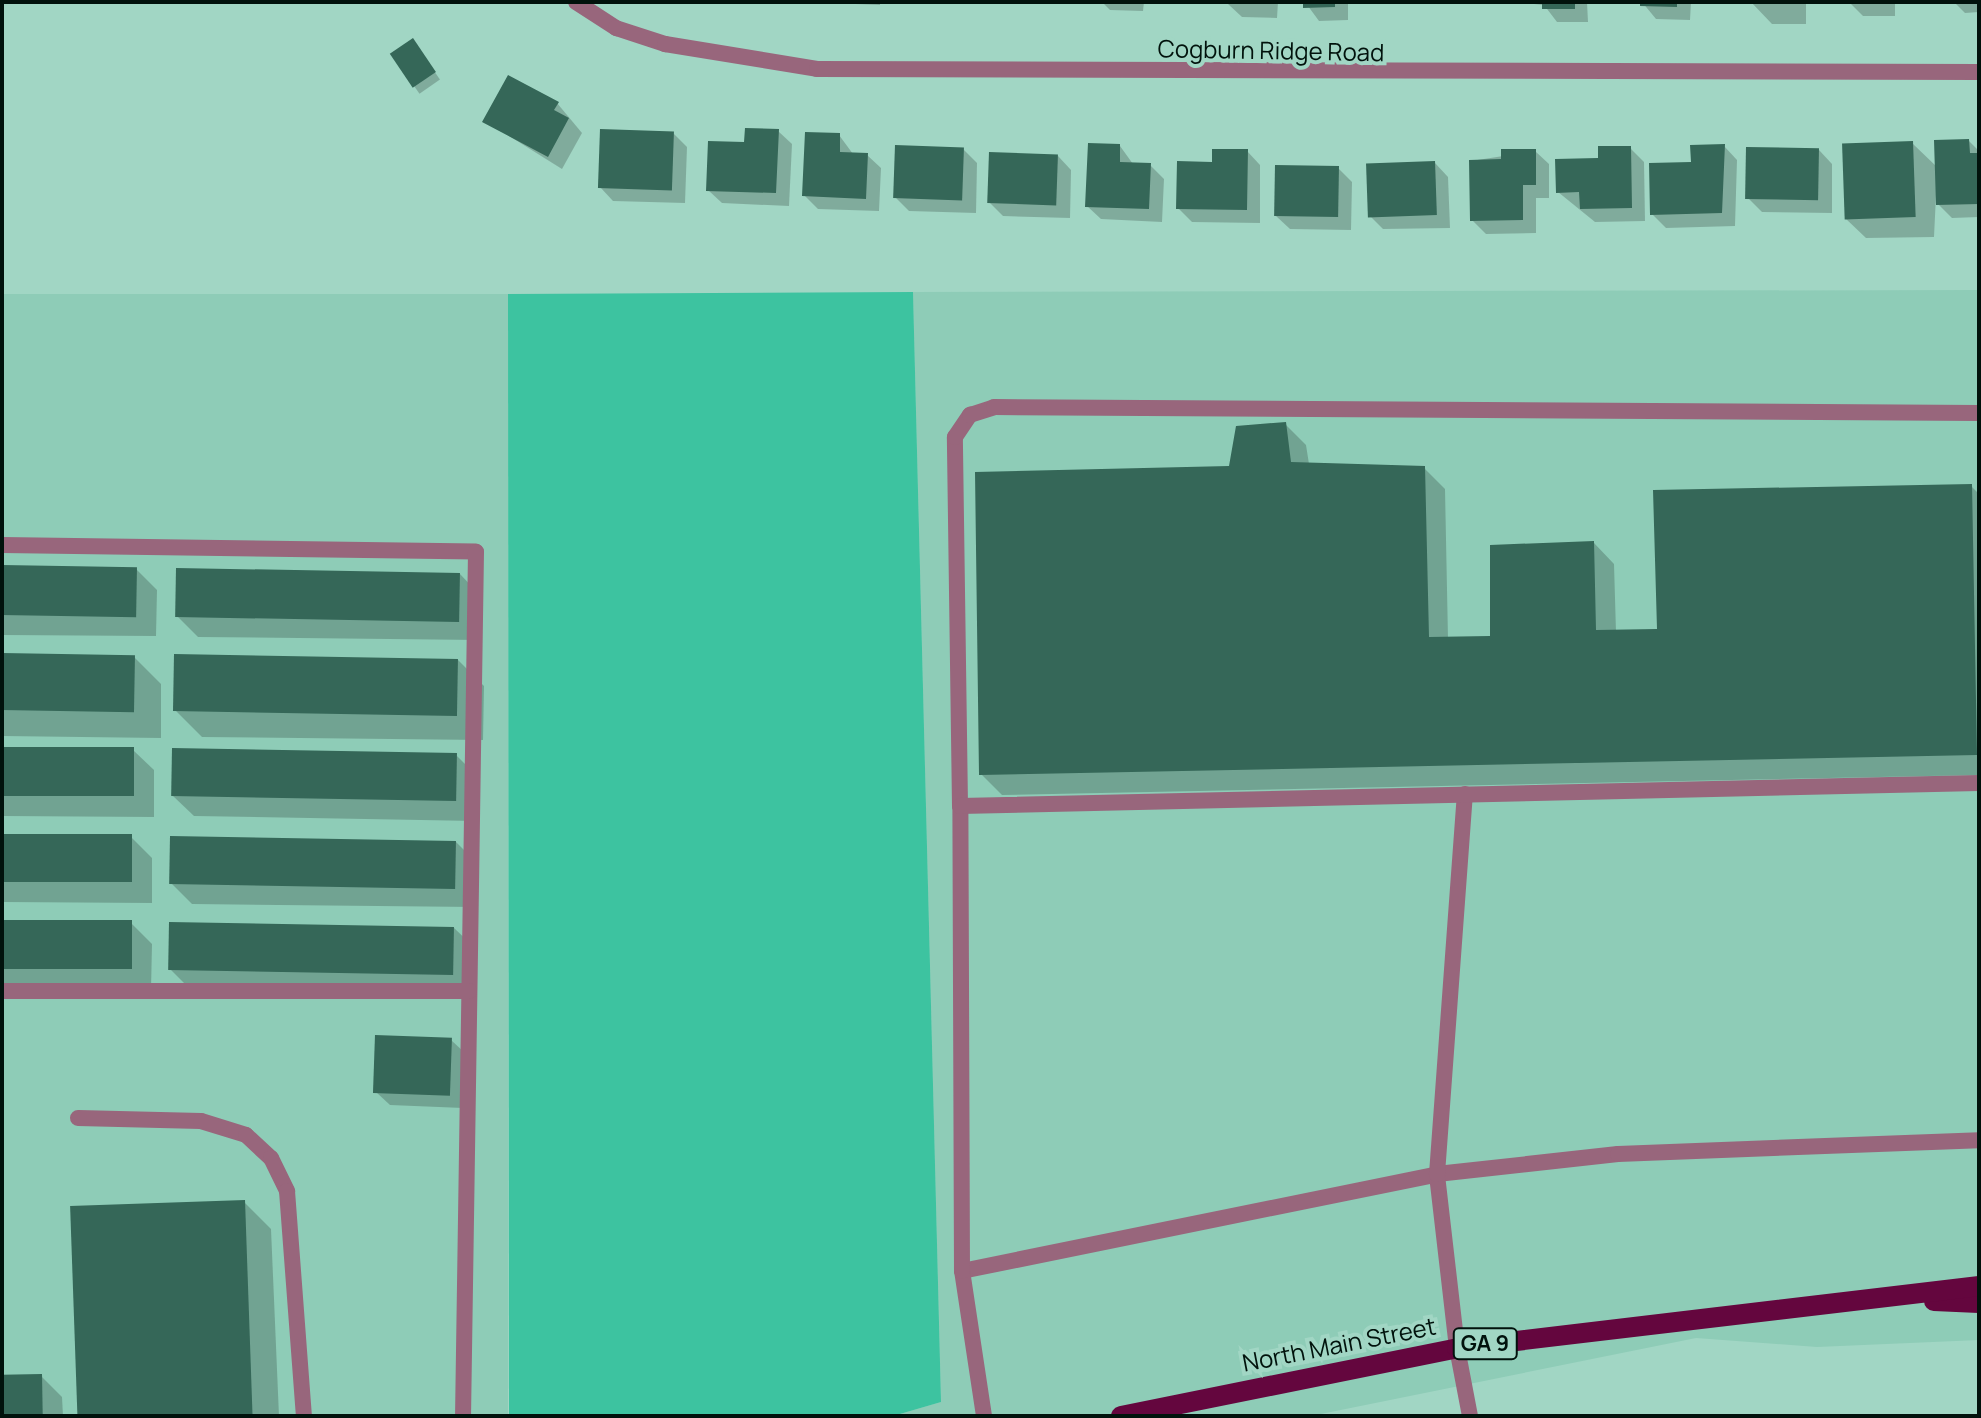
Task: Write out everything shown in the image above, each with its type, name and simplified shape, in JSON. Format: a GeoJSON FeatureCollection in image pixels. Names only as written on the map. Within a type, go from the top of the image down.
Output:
{"type":"FeatureCollection","features":[{"type":"Feature","properties":{"kind":"main road","name":"North Main Street"},"geometry":{"type":"LineString","coordinates":[[1121,1416],[1457,1348],[1854,1298],[1979,1286]]}},
{"type":"Feature","properties":{"kind":"main road","name":"North Main Street"},"geometry":{"type":"LineString","coordinates":[[1854,1298],[1979,1303]]}},
{"type":"Feature","properties":{"kind":"street","name":"Cogburn Ridge Road"},"geometry":{"type":"LineString","coordinates":[[576,2],[616,28],[665,44],[817,69],[1979,72]]}},
{"type":"Feature","properties":{"kind":"street"},"geometry":{"type":"LineString","coordinates":[[984,1416],[962,1271],[955,437],[970,415],[994,407],[1979,413]]}},
{"type":"Feature","properties":{"kind":"street"},"geometry":{"type":"LineString","coordinates":[[2,545],[476,552],[463,1416]]}},
{"type":"Feature","properties":{"kind":"street"},"geometry":{"type":"LineString","coordinates":[[960,806],[1979,783]]}},
{"type":"Feature","properties":{"kind":"street"},"geometry":{"type":"LineString","coordinates":[[1465,794],[1437,1174],[1457,1348],[1470,1416]]}},
{"type":"Feature","properties":{"kind":"street"},"geometry":{"type":"LineString","coordinates":[[2,991],[469,991]]}},
{"type":"Feature","properties":{"kind":"street"},"geometry":{"type":"LineString","coordinates":[[78,1118],[201,1121],[246,1135],[271,1158],[287,1191],[304,1416]]}},
{"type":"Feature","properties":{"kind":"street"},"geometry":{"type":"LineString","coordinates":[[962,1271],[1437,1174],[1618,1154],[1979,1140]]}},
{"type":"Feature","properties":{"kind":"shaded area"},"geometry":{"type":"Polygon","coordinates":[[[1979,290],[1979,1340],[1817,1347],[1696,1338],[1311,1416],[893,1416],[941,1402],[913,292],[1979,290]]]}},
{"type":"Feature","properties":{"kind":"shaded area"},"geometry":{"type":"Polygon","coordinates":[[[2,294],[508,294],[508,1416],[2,1416],[2,294]]]}},
{"type":"Feature","properties":{"kind":"green space"},"geometry":{"type":"Polygon","coordinates":[[[913,292],[941,1402],[893,1416],[509,1416],[508,294],[913,292]]]}},
{"type":"Feature","properties":{"kind":"building"},"geometry":{"type":"Polygon","coordinates":[[[1303,2],[1335,2],[1335,7],[1303,8],[1303,2]]]}},
{"type":"Feature","properties":{"kind":"building"},"geometry":{"type":"Polygon","coordinates":[[[1542,2],[1575,2],[1575,9],[1542,9],[1542,2]]]}},
{"type":"Feature","properties":{"kind":"building"},"geometry":{"type":"Polygon","coordinates":[[[1640,2],[1677,2],[1677,7],[1640,6],[1640,2]]]}},
{"type":"Feature","properties":{"kind":"building"},"geometry":{"type":"Polygon","coordinates":[[[413,38],[436,72],[413,88],[390,54],[413,38]]]}},
{"type":"Feature","properties":{"kind":"building"},"geometry":{"type":"Polygon","coordinates":[[[508,75],[559,102],[554,110],[569,118],[548,157],[482,122],[508,75]]]}},
{"type":"Feature","properties":{"kind":"building"},"geometry":{"type":"Polygon","coordinates":[[[745,128],[779,129],[776,193],[706,191],[708,141],[744,142],[745,128]]]}},
{"type":"Feature","properties":{"kind":"building"},"geometry":{"type":"Polygon","coordinates":[[[600,129],[674,132],[672,191],[598,188],[600,129]]]}},
{"type":"Feature","properties":{"kind":"building"},"geometry":{"type":"Polygon","coordinates":[[[805,132],[840,133],[840,152],[868,153],[866,199],[802,196],[805,132]]]}},
{"type":"Feature","properties":{"kind":"building"},"geometry":{"type":"Polygon","coordinates":[[[1969,139],[1970,153],[1979,153],[1979,204],[1936,205],[1934,140],[1969,139]]]}},
{"type":"Feature","properties":{"kind":"building"},"geometry":{"type":"Polygon","coordinates":[[[1913,141],[1916,217],[1845,219],[1842,143],[1913,141]]]}},
{"type":"Feature","properties":{"kind":"building"},"geometry":{"type":"Polygon","coordinates":[[[1088,143],[1120,144],[1120,162],[1151,163],[1149,209],[1085,207],[1088,143]]]}},
{"type":"Feature","properties":{"kind":"building"},"geometry":{"type":"Polygon","coordinates":[[[1725,144],[1722,213],[1650,215],[1649,163],[1691,162],[1690,145],[1725,144]]]}},
{"type":"Feature","properties":{"kind":"building"},"geometry":{"type":"Polygon","coordinates":[[[895,145],[964,147],[962,200],[893,198],[895,145]]]}},
{"type":"Feature","properties":{"kind":"building"},"geometry":{"type":"Polygon","coordinates":[[[1598,146],[1631,146],[1632,208],[1580,209],[1579,192],[1556,193],[1555,159],[1598,158],[1598,146]]]}},
{"type":"Feature","properties":{"kind":"building"},"geometry":{"type":"Polygon","coordinates":[[[1746,147],[1819,148],[1818,200],[1745,199],[1746,147]]]}},
{"type":"Feature","properties":{"kind":"building"},"geometry":{"type":"Polygon","coordinates":[[[1212,149],[1248,149],[1247,210],[1176,209],[1177,161],[1212,162],[1212,149]]]}},
{"type":"Feature","properties":{"kind":"building"},"geometry":{"type":"Polygon","coordinates":[[[1501,149],[1536,149],[1536,185],[1523,185],[1523,220],[1470,221],[1469,160],[1501,159],[1501,149]]]}},
{"type":"Feature","properties":{"kind":"building"},"geometry":{"type":"Polygon","coordinates":[[[989,152],[1058,154],[1056,205],[987,203],[989,152]]]}},
{"type":"Feature","properties":{"kind":"building"},"geometry":{"type":"Polygon","coordinates":[[[1435,161],[1437,215],[1368,217],[1366,163],[1435,161]]]}},
{"type":"Feature","properties":{"kind":"building"},"geometry":{"type":"Polygon","coordinates":[[[1275,165],[1339,166],[1338,217],[1274,216],[1275,165]]]}},
{"type":"Feature","properties":{"kind":"building"},"geometry":{"type":"Polygon","coordinates":[[[1286,422],[1291,462],[1425,466],[1429,637],[1490,636],[1490,545],[1594,541],[1596,630],[1657,629],[1653,490],[1972,484],[1977,755],[979,775],[975,472],[1229,466],[1236,426],[1286,422]]]}},
{"type":"Feature","properties":{"kind":"building"},"geometry":{"type":"Polygon","coordinates":[[[2,565],[137,567],[136,617],[2,615],[2,565]]]}},
{"type":"Feature","properties":{"kind":"building"},"geometry":{"type":"Polygon","coordinates":[[[176,568],[460,573],[459,622],[175,617],[176,568]]]}},
{"type":"Feature","properties":{"kind":"building"},"geometry":{"type":"Polygon","coordinates":[[[2,653],[135,655],[134,712],[2,710],[2,653]]]}},
{"type":"Feature","properties":{"kind":"building"},"geometry":{"type":"Polygon","coordinates":[[[174,654],[458,659],[457,716],[173,711],[174,654]]]}},
{"type":"Feature","properties":{"kind":"building"},"geometry":{"type":"Polygon","coordinates":[[[2,747],[134,747],[134,796],[2,796],[2,747]]]}},
{"type":"Feature","properties":{"kind":"building"},"geometry":{"type":"Polygon","coordinates":[[[172,748],[457,753],[456,801],[171,796],[172,748]]]}},
{"type":"Feature","properties":{"kind":"building"},"geometry":{"type":"Polygon","coordinates":[[[2,834],[132,834],[132,882],[2,882],[2,834]]]}},
{"type":"Feature","properties":{"kind":"building"},"geometry":{"type":"Polygon","coordinates":[[[170,836],[456,841],[455,889],[169,884],[170,836]]]}},
{"type":"Feature","properties":{"kind":"building"},"geometry":{"type":"Polygon","coordinates":[[[2,920],[132,920],[132,969],[2,969],[2,920]]]}},
{"type":"Feature","properties":{"kind":"building"},"geometry":{"type":"Polygon","coordinates":[[[169,922],[454,927],[453,975],[168,970],[169,922]]]}},
{"type":"Feature","properties":{"kind":"building"},"geometry":{"type":"Polygon","coordinates":[[[375,1035],[452,1038],[450,1096],[373,1093],[375,1035]]]}},
{"type":"Feature","properties":{"kind":"building"},"geometry":{"type":"Polygon","coordinates":[[[245,1200],[253,1416],[77,1416],[70,1206],[245,1200]]]}},
{"type":"Feature","properties":{"kind":"building"},"geometry":{"type":"Polygon","coordinates":[[[42,1374],[43,1416],[3,1416],[2,1375],[42,1374]]]}}]}
